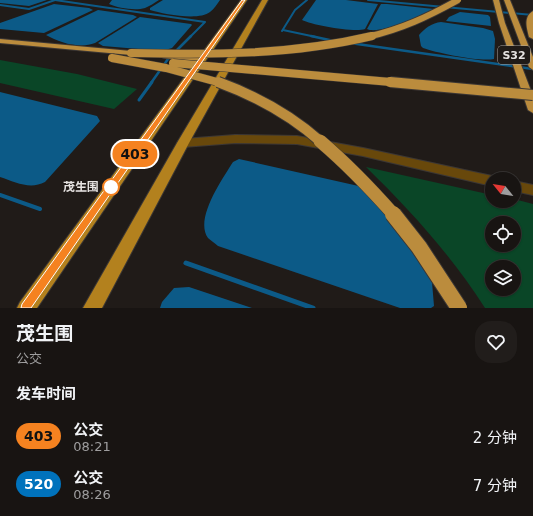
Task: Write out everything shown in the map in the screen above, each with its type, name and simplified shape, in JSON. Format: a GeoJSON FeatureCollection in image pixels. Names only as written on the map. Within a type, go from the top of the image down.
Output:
{"type":"FeatureCollection","features":[{"type":"Feature","properties":{"kind":"highway"},"geometry":{"type":"LineString","coordinates":[[26,308],[244,0]]}},
{"type":"Feature","properties":{"kind":"highway"},"geometry":{"type":"LineString","coordinates":[[92,308],[266,0]]}},
{"type":"Feature","properties":{"kind":"highway"},"geometry":{"type":"LineString","coordinates":[[131,53],[191,54],[257,52],[304,48],[346,41],[381,33],[410,24],[450,6],[458,0]]}},
{"type":"Feature","properties":{"kind":"highway","name":"S32"},"geometry":{"type":"LineString","coordinates":[[496,0],[502,23],[533,110]]}},
{"type":"Feature","properties":{"kind":"highway","name":"S32"},"geometry":{"type":"LineString","coordinates":[[507,0],[533,67]]}},
{"type":"Feature","properties":{"kind":"highway"},"geometry":{"type":"LineString","coordinates":[[533,14],[529,19],[529,25],[533,37]]}},
{"type":"Feature","properties":{"kind":"highway"},"geometry":{"type":"LineString","coordinates":[[0,41],[533,89]]}},
{"type":"Feature","properties":{"kind":"highway"},"geometry":{"type":"LineString","coordinates":[[0,47],[533,95]]}},
{"type":"Feature","properties":{"kind":"highway"},"geometry":{"type":"LineString","coordinates":[[112,58],[175,70],[203,77],[224,85],[252,97],[284,115],[319,139],[348,166],[391,212],[445,284],[459,308]]}},
{"type":"Feature","properties":{"kind":"street"},"geometry":{"type":"LineString","coordinates":[[184,143],[235,139],[298,140],[363,152],[485,179]]}},
{"type":"Feature","properties":{"kind":"street"},"geometry":{"type":"LineString","coordinates":[[521,187],[533,190]]}},
{"type":"Feature","properties":{"kind":"green space"},"geometry":{"type":"Polygon","coordinates":[[[0,60],[77,74],[137,89],[114,109],[0,83],[0,60]]]}},
{"type":"Feature","properties":{"kind":"green space"},"geometry":{"type":"Polygon","coordinates":[[[366,167],[485,193],[485,208],[521,208],[521,201],[533,204],[533,308],[485,308],[444,251],[366,167]]]}},
{"type":"Feature","properties":{"kind":"water"},"geometry":{"type":"Polygon","coordinates":[[[0,0],[47,0],[29,6],[0,3],[0,0]]]}},
{"type":"Feature","properties":{"kind":"water"},"geometry":{"type":"Polygon","coordinates":[[[112,0],[159,0],[145,8],[132,9],[117,7],[109,4],[112,0]]]}},
{"type":"Feature","properties":{"kind":"water"},"geometry":{"type":"Polygon","coordinates":[[[163,0],[220,0],[210,12],[205,15],[198,16],[172,15],[150,10],[150,8],[163,0]]]}},
{"type":"Feature","properties":{"kind":"water"},"geometry":{"type":"Polygon","coordinates":[[[316,0],[346,0],[378,4],[365,29],[352,30],[324,26],[302,20],[316,0]]]}},
{"type":"Feature","properties":{"kind":"water"},"geometry":{"type":"Polygon","coordinates":[[[54,4],[89,8],[93,10],[44,33],[0,29],[0,23],[54,4]]]}},
{"type":"Feature","properties":{"kind":"water"},"geometry":{"type":"Polygon","coordinates":[[[381,4],[434,9],[411,20],[390,27],[373,30],[367,29],[381,4]]]}},
{"type":"Feature","properties":{"kind":"water"},"geometry":{"type":"Polygon","coordinates":[[[98,10],[133,15],[137,17],[95,43],[89,45],[70,44],[46,35],[98,10]]]}},
{"type":"Feature","properties":{"kind":"water"},"geometry":{"type":"Polygon","coordinates":[[[460,12],[488,15],[490,17],[491,26],[446,21],[449,17],[460,12]]]}},
{"type":"Feature","properties":{"kind":"water"},"geometry":{"type":"Polygon","coordinates":[[[140,17],[192,25],[172,48],[162,51],[103,46],[98,43],[140,17]]]}},
{"type":"Feature","properties":{"kind":"water"},"geometry":{"type":"Polygon","coordinates":[[[441,22],[483,28],[493,31],[495,39],[494,59],[488,60],[469,58],[423,48],[421,46],[419,35],[429,26],[441,22]]]}},
{"type":"Feature","properties":{"kind":"water"},"geometry":{"type":"Polygon","coordinates":[[[0,92],[97,116],[100,121],[45,182],[34,185],[17,183],[0,177],[0,92]]]}},
{"type":"Feature","properties":{"kind":"water"},"geometry":{"type":"Polygon","coordinates":[[[239,159],[363,187],[431,270],[434,306],[431,308],[400,308],[218,246],[208,238],[205,230],[207,210],[217,188],[233,162],[239,159]]]}},
{"type":"Feature","properties":{"kind":"water"},"geometry":{"type":"Polygon","coordinates":[[[189,287],[252,308],[160,308],[162,302],[174,288],[189,287]]]}},
{"type":"Feature","properties":{"kind":"waterway"},"geometry":{"type":"LineString","coordinates":[[0,5],[29,9],[55,0],[205,22],[168,59],[151,83]]}},
{"type":"Feature","properties":{"kind":"waterway"},"geometry":{"type":"LineString","coordinates":[[282,31],[295,10],[307,0]]}},
{"type":"Feature","properties":{"kind":"waterway"},"geometry":{"type":"LineString","coordinates":[[368,0],[533,15]]}},
{"type":"Feature","properties":{"kind":"waterway"},"geometry":{"type":"LineString","coordinates":[[283,30],[316,37]]}},
{"type":"Feature","properties":{"kind":"waterway"},"geometry":{"type":"LineString","coordinates":[[311,36],[334,41]]}},
{"type":"Feature","properties":{"kind":"waterway"},"geometry":{"type":"LineString","coordinates":[[350,43],[533,69]]}},
{"type":"Feature","properties":{"kind":"waterway"},"geometry":{"type":"LineString","coordinates":[[139,100],[152,82]]}},
{"type":"Feature","properties":{"kind":"waterway"},"geometry":{"type":"LineString","coordinates":[[0,195],[40,209]]}},
{"type":"Feature","properties":{"kind":"waterway"},"geometry":{"type":"LineString","coordinates":[[186,263],[313,308]]}},
{"type":"Feature","properties":{"kind":"bus line","name":"403"},"geometry":{"type":"LineString","coordinates":[[27,308],[244,0]]}},
{"type":"Feature","properties":{"kind":"place","name":"茂生围"},"geometry":{"type":"Point","coordinates":[111,187]}}]}
